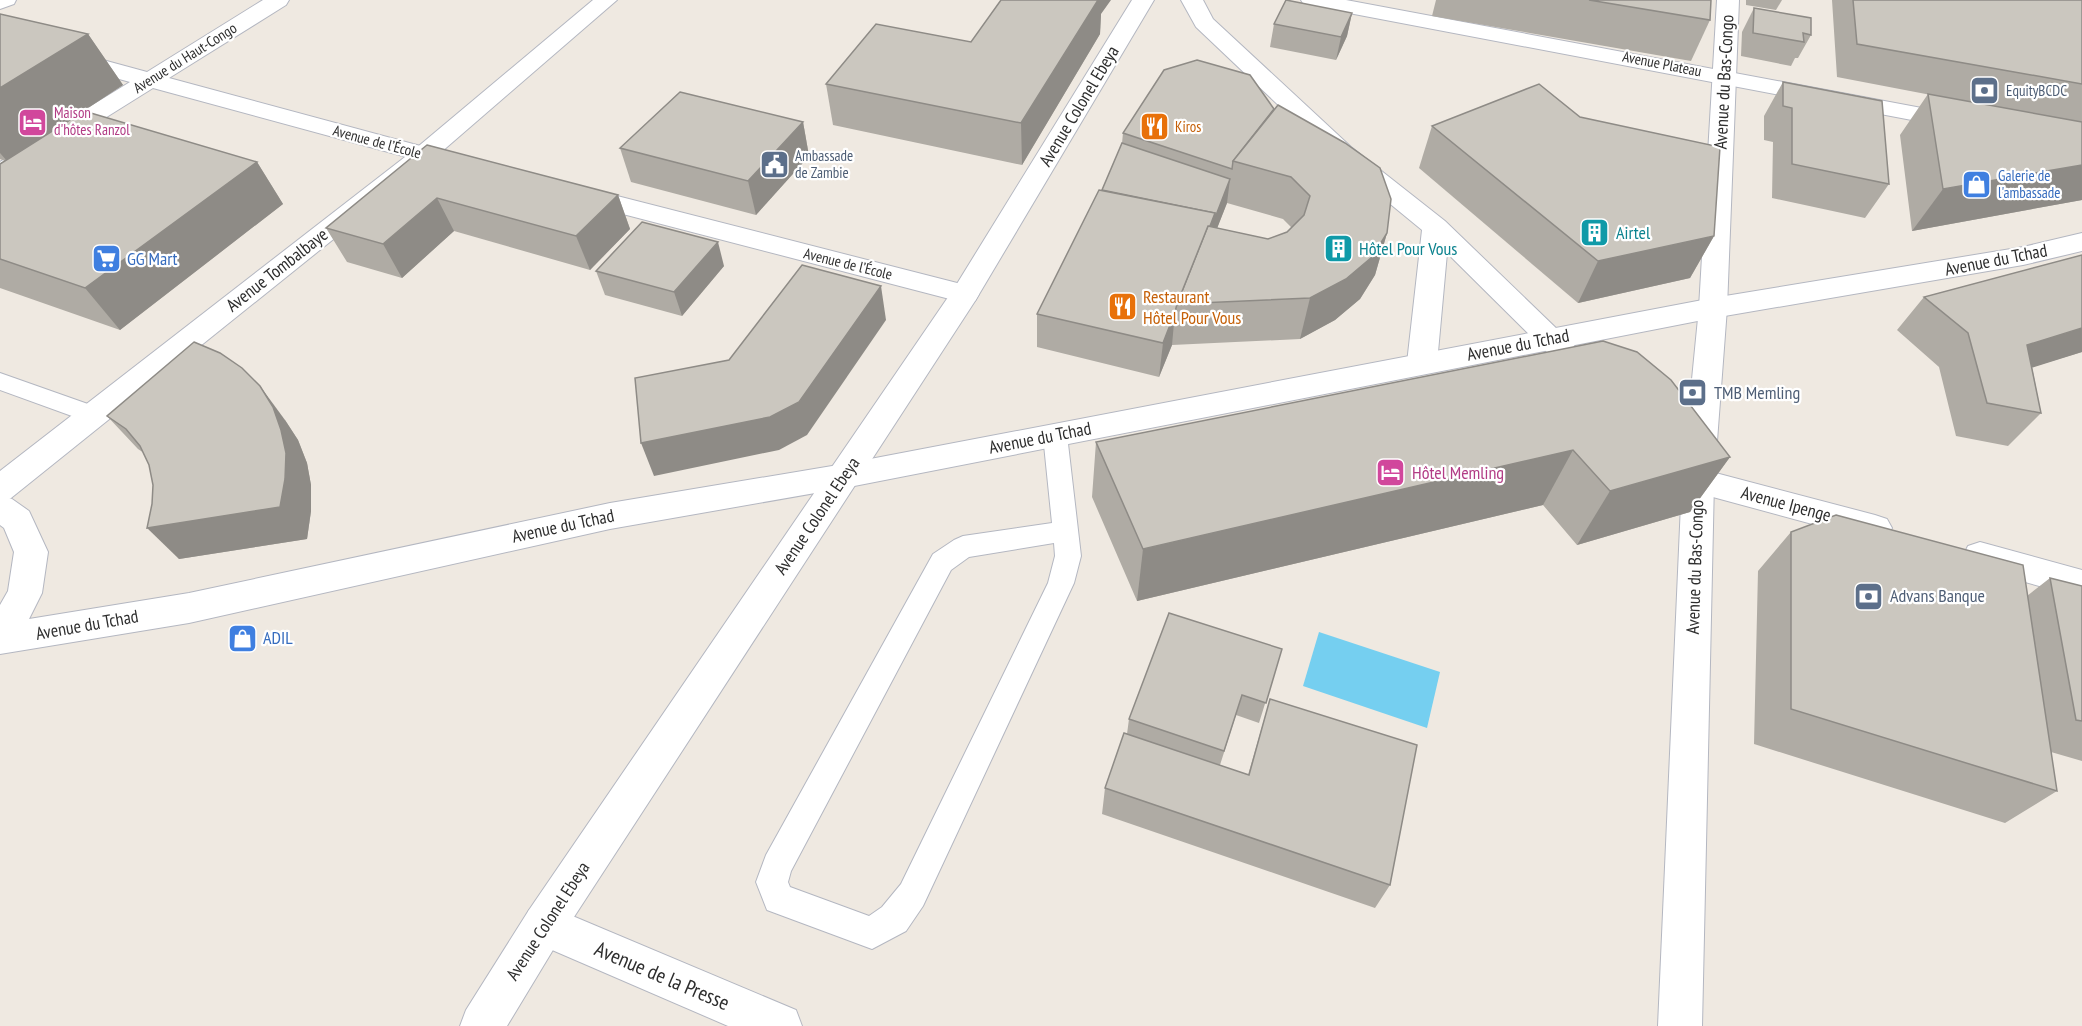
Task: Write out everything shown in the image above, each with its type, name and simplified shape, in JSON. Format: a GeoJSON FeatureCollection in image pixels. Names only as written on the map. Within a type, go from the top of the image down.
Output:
{"type":"FeatureCollection","features":[{"type":"Feature","properties":{"kind":"street","name":"Avenue du Haut-Congo"},"geometry":{"type":"LineString","coordinates":[[0,172],[278,0]]}},
{"type":"Feature","properties":{"kind":"street","name":"Avenue Tombalbaye"},"geometry":{"type":"LineString","coordinates":[[0,489],[423,155],[606,0]]}},
{"type":"Feature","properties":{"kind":"street","name":"Avenue Colonel Ebeya"},"geometry":{"type":"LineString","coordinates":[[482,1026],[544,925],[965,294],[1143,0]]}},
{"type":"Feature","properties":{"kind":"street"},"geometry":{"type":"LineString","coordinates":[[1192,0],[1204,22],[1333,144],[1436,227],[1592,380]]}},
{"type":"Feature","properties":{"kind":"street","name":"Avenue Plateau"},"geometry":{"type":"LineString","coordinates":[[1312,0],[1978,125]]}},
{"type":"Feature","properties":{"kind":"street","name":"Avenue du Bas-Congo"},"geometry":{"type":"LineString","coordinates":[[1680,1026],[1698,481],[1713,308],[1728,0]]}},
{"type":"Feature","properties":{"kind":"street","name":"Avenue de l’École"},"geometry":{"type":"LineString","coordinates":[[0,39],[480,169]]}},
{"type":"Feature","properties":{"kind":"street","name":"Avenue de l’École"},"geometry":{"type":"LineString","coordinates":[[550,187],[965,294]]}},
{"type":"Feature","properties":{"kind":"street"},"geometry":{"type":"LineString","coordinates":[[1422,363],[1436,227]]}},
{"type":"Feature","properties":{"kind":"street","name":"Avenue du Tchad"},"geometry":{"type":"LineString","coordinates":[[0,638],[189,608],[610,516],[844,476],[1551,338],[1713,308],[2023,256],[2082,242]]}},
{"type":"Feature","properties":{"kind":"street"},"geometry":{"type":"LineString","coordinates":[[1659,449],[1698,481]]}},
{"type":"Feature","properties":{"kind":"street","name":"Avenue Ipenge"},"geometry":{"type":"LineString","coordinates":[[1698,481],[1901,535]]}},
{"type":"Feature","properties":{"kind":"street"},"geometry":{"type":"LineString","coordinates":[[0,508],[17,520],[31,552],[25,592],[0,638]]}},
{"type":"Feature","properties":{"kind":"street"},"geometry":{"type":"LineString","coordinates":[[1947,548],[2082,584]]}},
{"type":"Feature","properties":{"kind":"street","name":"Avenue de la Presse"},"geometry":{"type":"LineString","coordinates":[[544,925],[780,1026]]}},
{"type":"Feature","properties":{"kind":"lane"},"geometry":{"type":"LineString","coordinates":[[0,4],[8,0]]}},
{"type":"Feature","properties":{"kind":"lane"},"geometry":{"type":"LineString","coordinates":[[0,381],[94,415]]}},
{"type":"Feature","properties":{"kind":"lane"},"geometry":{"type":"LineString","coordinates":[[1055,435],[1066,531],[1068,556],[1061,583],[912,895],[894,919],[872,933],[778,900],[772,882],[777,866],[942,562],[963,547],[1066,531]]}},
{"type":"Feature","properties":{"kind":"water"},"geometry":{"type":"Polygon","coordinates":[[[1319,632],[1440,672],[1427,728],[1303,686],[1319,632]]]}},
{"type":"Feature","properties":{"kind":"building"},"geometry":{"type":"Polygon","coordinates":[[[1001,0],[1098,0],[1021,123],[826,84],[876,24],[971,42],[1001,0]]]}},
{"type":"Feature","properties":{"kind":"building"},"geometry":{"type":"Polygon","coordinates":[[[1286,0],[1352,13],[1341,37],[1274,24],[1286,0]]]}},
{"type":"Feature","properties":{"kind":"building"},"geometry":{"type":"Polygon","coordinates":[[[1589,0],[1711,0],[1710,20],[1589,0]]]}},
{"type":"Feature","properties":{"kind":"building"},"geometry":{"type":"Polygon","coordinates":[[[1853,0],[2082,0],[2082,84],[1857,44],[1853,0]]]}},
{"type":"Feature","properties":{"kind":"building"},"geometry":{"type":"Polygon","coordinates":[[[1754,8],[1811,18],[1811,35],[1803,33],[1804,42],[1753,33],[1754,8]]]}},
{"type":"Feature","properties":{"kind":"building"},"geometry":{"type":"Polygon","coordinates":[[[0,14],[88,34],[0,88],[0,14]]]}},
{"type":"Feature","properties":{"kind":"building"},"geometry":{"type":"Polygon","coordinates":[[[1197,60],[1250,75],[1274,109],[1233,161],[1232,169],[1123,133],[1164,70],[1197,60]]]}},
{"type":"Feature","properties":{"kind":"building"},"geometry":{"type":"Polygon","coordinates":[[[1783,82],[1882,101],[1889,184],[1792,164],[1792,108],[1783,106],[1783,82]]]}},
{"type":"Feature","properties":{"kind":"building"},"geometry":{"type":"Polygon","coordinates":[[[1539,84],[1580,117],[1720,147],[1714,236],[1598,261],[1432,126],[1539,84]]]}},
{"type":"Feature","properties":{"kind":"building"},"geometry":{"type":"Polygon","coordinates":[[[680,92],[803,122],[748,181],[620,148],[680,92]]]}},
{"type":"Feature","properties":{"kind":"building"},"geometry":{"type":"Polygon","coordinates":[[[1928,94],[2082,122],[2082,165],[1943,189],[1928,94]]]}},
{"type":"Feature","properties":{"kind":"building"},"geometry":{"type":"Polygon","coordinates":[[[1278,105],[1345,143],[1380,168],[1391,199],[1387,233],[1372,257],[1346,279],[1310,298],[1177,304],[1208,226],[1268,239],[1287,232],[1304,215],[1310,196],[1291,177],[1233,161],[1278,105]]]}},
{"type":"Feature","properties":{"kind":"building"},"geometry":{"type":"Polygon","coordinates":[[[84,111],[257,162],[85,288],[0,259],[0,164],[84,111]]]}},
{"type":"Feature","properties":{"kind":"building"},"geometry":{"type":"Polygon","coordinates":[[[1122,143],[1230,179],[1213,223],[1215,213],[1102,190],[1122,143]]]}},
{"type":"Feature","properties":{"kind":"building"},"geometry":{"type":"Polygon","coordinates":[[[427,145],[618,195],[576,236],[437,198],[383,244],[326,228],[427,145]]]}},
{"type":"Feature","properties":{"kind":"building","name":"Restaurant Hôtel Pour Vous"},"geometry":{"type":"Polygon","coordinates":[[[1099,190],[1215,213],[1163,343],[1037,314],[1099,190]]]}},
{"type":"Feature","properties":{"kind":"building"},"geometry":{"type":"Polygon","coordinates":[[[642,222],[718,242],[674,292],[596,271],[642,222]]]}},
{"type":"Feature","properties":{"kind":"building"},"geometry":{"type":"Polygon","coordinates":[[[2082,255],[2082,328],[2027,345],[2041,413],[1987,403],[1968,333],[1924,297],[2082,255]]]}},
{"type":"Feature","properties":{"kind":"building"},"geometry":{"type":"Polygon","coordinates":[[[802,265],[881,286],[799,402],[770,417],[641,443],[635,378],[729,360],[802,265]]]}},
{"type":"Feature","properties":{"kind":"building"},"geometry":{"type":"Polygon","coordinates":[[[1603,341],[1637,352],[1671,380],[1730,457],[1610,491],[1573,450],[1143,549],[1096,442],[1603,341]]]}},
{"type":"Feature","properties":{"kind":"building"},"geometry":{"type":"Polygon","coordinates":[[[194,342],[220,353],[242,368],[260,386],[273,407],[286,453],[285,479],[280,507],[147,528],[153,485],[149,465],[140,446],[126,429],[107,416],[194,342]]]}},
{"type":"Feature","properties":{"kind":"building"},"geometry":{"type":"Polygon","coordinates":[[[1836,515],[2023,565],[2057,791],[1791,709],[1791,532],[1836,515]]]}},
{"type":"Feature","properties":{"kind":"building"},"geometry":{"type":"Polygon","coordinates":[[[2050,578],[2082,586],[2082,721],[2076,720],[2050,578]]]}},
{"type":"Feature","properties":{"kind":"building"},"geometry":{"type":"Polygon","coordinates":[[[1169,613],[1282,649],[1266,703],[1242,695],[1224,751],[1129,719],[1169,613]]]}},
{"type":"Feature","properties":{"kind":"building"},"geometry":{"type":"Polygon","coordinates":[[[1270,699],[1417,745],[1390,885],[1105,788],[1124,733],[1249,775],[1270,699]]]}},
{"type":"Feature","properties":{"kind":"place","name":"EquityBCDC"},"geometry":{"type":"Point","coordinates":[1985,91]}},
{"type":"Feature","properties":{"kind":"place","name":"Maison d'hôtes Ranzol"},"geometry":{"type":"Point","coordinates":[33,122]}},
{"type":"Feature","properties":{"kind":"place","name":"Kiros"},"geometry":{"type":"Point","coordinates":[1154,127]}},
{"type":"Feature","properties":{"kind":"place","name":"Ambassade de Zambie"},"geometry":{"type":"Point","coordinates":[774,165]}},
{"type":"Feature","properties":{"kind":"place","name":"Galerie de l'ambassade"},"geometry":{"type":"Point","coordinates":[1977,185]}},
{"type":"Feature","properties":{"kind":"place","name":"Airtel"},"geometry":{"type":"Point","coordinates":[1595,233]}},
{"type":"Feature","properties":{"kind":"place","name":"Hôtel Pour Vous"},"geometry":{"type":"Point","coordinates":[1338,249]}},
{"type":"Feature","properties":{"kind":"place","name":"GG Mart"},"geometry":{"type":"Point","coordinates":[106,259]}},
{"type":"Feature","properties":{"kind":"place","name":"Restaurant Hôtel Pour Vous"},"geometry":{"type":"Point","coordinates":[1122,307]}},
{"type":"Feature","properties":{"kind":"place","name":"TMB Memling"},"geometry":{"type":"Point","coordinates":[1693,393]}},
{"type":"Feature","properties":{"kind":"place","name":"Hôtel Memling"},"geometry":{"type":"Point","coordinates":[1391,473]}},
{"type":"Feature","properties":{"kind":"place","name":"Advans Banque"},"geometry":{"type":"Point","coordinates":[1869,596]}},
{"type":"Feature","properties":{"kind":"place","name":"ADIL"},"geometry":{"type":"Point","coordinates":[242,638]}}]}
